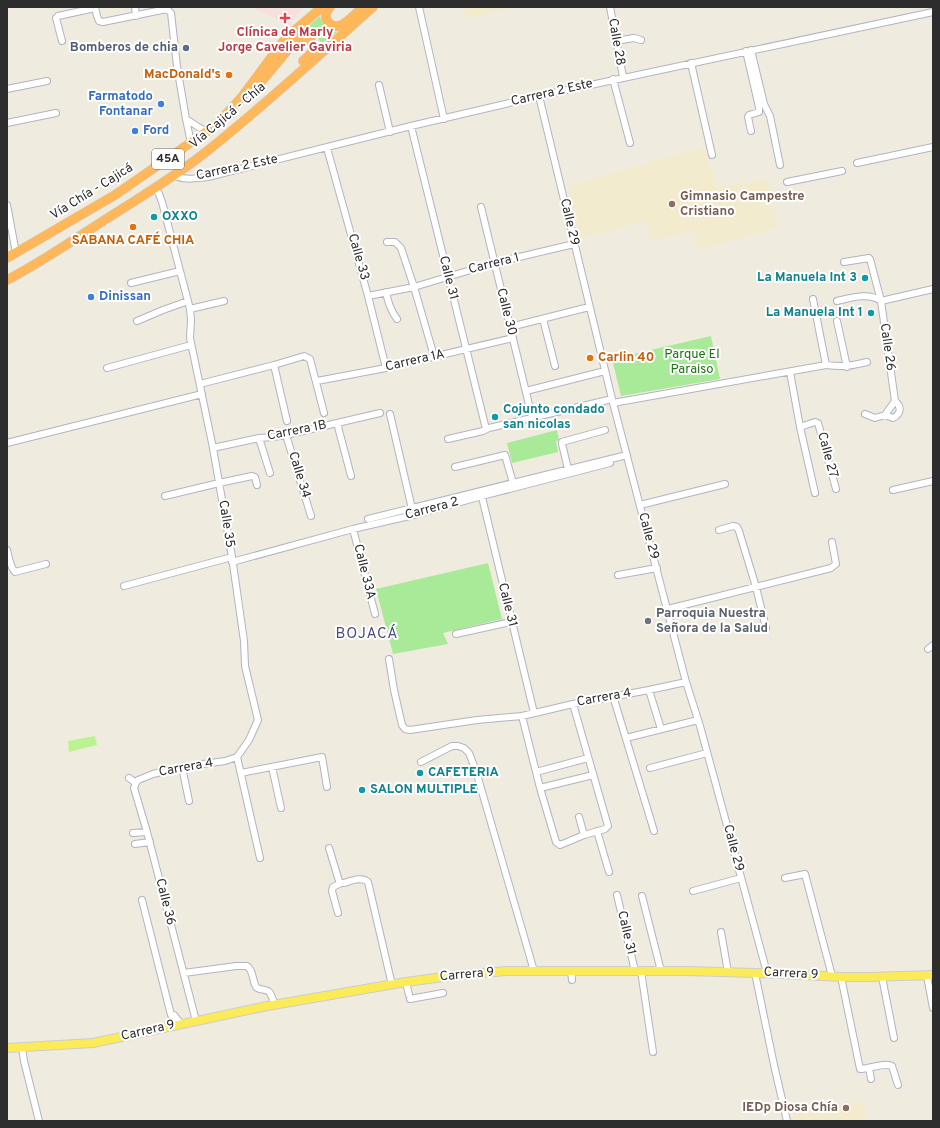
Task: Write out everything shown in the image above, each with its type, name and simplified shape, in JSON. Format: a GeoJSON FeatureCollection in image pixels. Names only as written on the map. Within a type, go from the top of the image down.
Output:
{"type":"FeatureCollection","features":[{"type":"Feature","properties":{"kind":"highway","name":"Vía Chía - Cajicá"},"geometry":{"type":"LineString","coordinates":[[7,258],[115,195],[218,123],[242,97],[282,43],[322,7]]}},
{"type":"Feature","properties":{"kind":"highway"},"geometry":{"type":"LineString","coordinates":[[330,7],[326,15],[329,24],[333,26],[344,24],[363,7]]}},
{"type":"Feature","properties":{"kind":"highway","name":"Vía Cajicá - Chía"},"geometry":{"type":"LineString","coordinates":[[7,280],[43,260],[155,188],[205,153],[374,7]]}},
{"type":"Feature","properties":{"kind":"highway"},"geometry":{"type":"LineString","coordinates":[[242,97],[256,88],[296,40],[308,38],[312,42],[313,51],[286,77],[281,88]]}},
{"type":"Feature","properties":{"kind":"main road","name":"Carrera 9"},"geometry":{"type":"LineString","coordinates":[[7,1048],[93,1043],[274,1005],[406,982],[458,975],[507,971],[755,972],[841,977],[930,976]]}},
{"type":"Feature","properties":{"kind":"street"},"geometry":{"type":"LineString","coordinates":[[135,7],[136,16]]}},
{"type":"Feature","properties":{"kind":"street"},"geometry":{"type":"LineString","coordinates":[[419,7],[444,119]]}},
{"type":"Feature","properties":{"kind":"street","name":"Calle 28"},"geometry":{"type":"LineString","coordinates":[[610,7],[623,78]]}},
{"type":"Feature","properties":{"kind":"street"},"geometry":{"type":"LineString","coordinates":[[62,41],[56,18],[58,16],[95,8],[99,21],[103,22],[167,10],[172,13],[177,66],[191,143]]}},
{"type":"Feature","properties":{"kind":"street","name":"Carrera 2 Este"},"geometry":{"type":"LineString","coordinates":[[174,175],[179,178],[192,179],[208,177],[411,126],[539,96],[933,12]]}},
{"type":"Feature","properties":{"kind":"street"},"geometry":{"type":"LineString","coordinates":[[817,36],[819,44]]}},
{"type":"Feature","properties":{"kind":"street"},"geometry":{"type":"LineString","coordinates":[[616,41],[634,38],[641,40]]}},
{"type":"Feature","properties":{"kind":"street"},"geometry":{"type":"LineString","coordinates":[[748,51],[759,107],[758,112],[748,115],[751,131]]}},
{"type":"Feature","properties":{"kind":"street"},"geometry":{"type":"LineString","coordinates":[[748,51],[764,104],[770,116],[780,164]]}},
{"type":"Feature","properties":{"kind":"street"},"geometry":{"type":"LineString","coordinates":[[691,63],[712,155]]}},
{"type":"Feature","properties":{"kind":"street"},"geometry":{"type":"LineString","coordinates":[[614,80],[630,144]]}},
{"type":"Feature","properties":{"kind":"street"},"geometry":{"type":"LineString","coordinates":[[7,89],[47,81]]}},
{"type":"Feature","properties":{"kind":"street"},"geometry":{"type":"LineString","coordinates":[[379,85],[390,132]]}},
{"type":"Feature","properties":{"kind":"street","name":"Calle 29"},"geometry":{"type":"LineString","coordinates":[[539,96],[605,371],[668,608],[686,682],[708,753],[767,973]]}},
{"type":"Feature","properties":{"kind":"street"},"geometry":{"type":"LineString","coordinates":[[7,123],[56,112]]}},
{"type":"Feature","properties":{"kind":"street"},"geometry":{"type":"LineString","coordinates":[[186,119],[206,132]]}},
{"type":"Feature","properties":{"kind":"street","name":"Calle 31"},"geometry":{"type":"LineString","coordinates":[[411,126],[486,429]]}},
{"type":"Feature","properties":{"kind":"street"},"geometry":{"type":"LineString","coordinates":[[856,163],[933,147]]}},
{"type":"Feature","properties":{"kind":"street","name":"Calle 33"},"geometry":{"type":"LineString","coordinates":[[327,148],[368,296],[386,368]]}},
{"type":"Feature","properties":{"kind":"street"},"geometry":{"type":"LineString","coordinates":[[787,182],[842,171]]}},
{"type":"Feature","properties":{"kind":"street","name":"Calle 35"},"geometry":{"type":"LineString","coordinates":[[155,188],[160,198],[190,309],[191,345],[220,482],[244,641],[245,666],[258,720],[250,740],[237,757]]}},
{"type":"Feature","properties":{"kind":"street"},"geometry":{"type":"LineString","coordinates":[[7,205],[16,253]]}},
{"type":"Feature","properties":{"kind":"street","name":"Calle 30"},"geometry":{"type":"LineString","coordinates":[[481,207],[532,417]]}},
{"type":"Feature","properties":{"kind":"street"},"geometry":{"type":"LineString","coordinates":[[387,242],[394,242],[401,248],[434,356]]}},
{"type":"Feature","properties":{"kind":"street","name":"Carrera 1"},"geometry":{"type":"LineString","coordinates":[[368,296],[414,287],[494,263],[574,244]]}},
{"type":"Feature","properties":{"kind":"street","name":"Calle 26"},"geometry":{"type":"LineString","coordinates":[[844,262],[870,259],[881,301],[895,401],[900,409],[900,413],[897,416],[891,418],[885,416]]}},
{"type":"Feature","properties":{"kind":"street"},"geometry":{"type":"LineString","coordinates":[[131,283],[180,271]]}},
{"type":"Feature","properties":{"kind":"street"},"geometry":{"type":"LineString","coordinates":[[837,300],[861,296],[877,298],[881,301],[933,289]]}},
{"type":"Feature","properties":{"kind":"street"},"geometry":{"type":"LineString","coordinates":[[386,292],[392,312],[397,319]]}},
{"type":"Feature","properties":{"kind":"street"},"geometry":{"type":"LineString","coordinates":[[813,299],[826,365]]}},
{"type":"Feature","properties":{"kind":"street"},"geometry":{"type":"LineString","coordinates":[[190,309],[224,300]]}},
{"type":"Feature","properties":{"kind":"street"},"geometry":{"type":"LineString","coordinates":[[137,321],[188,301]]}},
{"type":"Feature","properties":{"kind":"street"},"geometry":{"type":"LineString","coordinates":[[510,327],[590,307]]}},
{"type":"Feature","properties":{"kind":"street"},"geometry":{"type":"LineString","coordinates":[[543,319],[555,366]]}},
{"type":"Feature","properties":{"kind":"street"},"geometry":{"type":"LineString","coordinates":[[837,321],[847,366]]}},
{"type":"Feature","properties":{"kind":"street","name":"Carrera 1A"},"geometry":{"type":"LineString","coordinates":[[317,381],[386,368],[513,338]]}},
{"type":"Feature","properties":{"kind":"street"},"geometry":{"type":"LineString","coordinates":[[107,368],[191,345]]}},
{"type":"Feature","properties":{"kind":"street"},"geometry":{"type":"LineString","coordinates":[[200,384],[274,366],[304,356],[310,359],[317,381],[324,413]]}},
{"type":"Feature","properties":{"kind":"street"},"geometry":{"type":"LineString","coordinates":[[448,439],[532,417],[613,401],[826,365],[839,367],[867,362]]}},
{"type":"Feature","properties":{"kind":"street"},"geometry":{"type":"LineString","coordinates":[[274,366],[287,420]]}},
{"type":"Feature","properties":{"kind":"street"},"geometry":{"type":"LineString","coordinates":[[526,391],[605,371]]}},
{"type":"Feature","properties":{"kind":"street"},"geometry":{"type":"LineString","coordinates":[[790,372],[800,427],[815,493]]}},
{"type":"Feature","properties":{"kind":"street"},"geometry":{"type":"LineString","coordinates":[[7,443],[202,394]]}},
{"type":"Feature","properties":{"kind":"street"},"geometry":{"type":"LineString","coordinates":[[865,414],[875,418],[885,416],[895,401]]}},
{"type":"Feature","properties":{"kind":"street","name":"Carrera 1B"},"geometry":{"type":"LineString","coordinates":[[213,448],[259,438],[286,435],[380,413]]}},
{"type":"Feature","properties":{"kind":"street"},"geometry":{"type":"LineString","coordinates":[[390,414],[412,509]]}},
{"type":"Feature","properties":{"kind":"street"},"geometry":{"type":"LineString","coordinates":[[337,423],[351,476]]}},
{"type":"Feature","properties":{"kind":"street","name":"Calle 27"},"geometry":{"type":"LineString","coordinates":[[800,427],[818,423],[836,489]]}},
{"type":"Feature","properties":{"kind":"street"},"geometry":{"type":"LineString","coordinates":[[568,469],[562,442],[605,430]]}},
{"type":"Feature","properties":{"kind":"street","name":"Calle 34"},"geometry":{"type":"LineString","coordinates":[[286,435],[311,516]]}},
{"type":"Feature","properties":{"kind":"street"},"geometry":{"type":"LineString","coordinates":[[259,438],[270,473]]}},
{"type":"Feature","properties":{"kind":"street"},"geometry":{"type":"LineString","coordinates":[[454,467],[506,455],[513,486]]}},
{"type":"Feature","properties":{"kind":"street"},"geometry":{"type":"LineString","coordinates":[[513,486],[568,469],[628,457]]}},
{"type":"Feature","properties":{"kind":"street"},"geometry":{"type":"LineString","coordinates":[[513,486],[539,482],[628,457]]}},
{"type":"Feature","properties":{"kind":"street"},"geometry":{"type":"LineString","coordinates":[[165,496],[220,482],[254,476],[257,484]]}},
{"type":"Feature","properties":{"kind":"street"},"geometry":{"type":"LineString","coordinates":[[893,490],[933,481]]}},
{"type":"Feature","properties":{"kind":"street"},"geometry":{"type":"LineString","coordinates":[[640,505],[725,484]]}},
{"type":"Feature","properties":{"kind":"street","name":"Carrera 2"},"geometry":{"type":"LineString","coordinates":[[124,586],[353,529],[480,493],[513,486]]}},
{"type":"Feature","properties":{"kind":"street","name":"Calle 31"},"geometry":{"type":"LineString","coordinates":[[480,493],[534,713]]}},
{"type":"Feature","properties":{"kind":"street"},"geometry":{"type":"LineString","coordinates":[[368,519],[412,509],[436,506]]}},
{"type":"Feature","properties":{"kind":"street"},"geometry":{"type":"LineString","coordinates":[[719,530],[733,526],[737,527],[739,531],[756,587],[766,628]]}},
{"type":"Feature","properties":{"kind":"street","name":"Calle 33A"},"geometry":{"type":"LineString","coordinates":[[353,529],[375,614]]}},
{"type":"Feature","properties":{"kind":"street"},"geometry":{"type":"LineString","coordinates":[[668,608],[831,568],[836,564],[832,542]]}},
{"type":"Feature","properties":{"kind":"street"},"geometry":{"type":"LineString","coordinates":[[7,550],[11,566],[15,572],[46,564]]}},
{"type":"Feature","properties":{"kind":"street"},"geometry":{"type":"LineString","coordinates":[[618,575],[657,568]]}},
{"type":"Feature","properties":{"kind":"street"},"geometry":{"type":"LineString","coordinates":[[456,634],[511,622]]}},
{"type":"Feature","properties":{"kind":"street","name":"Carrera 4"},"geometry":{"type":"LineString","coordinates":[[389,659],[402,725],[405,729],[410,730],[477,720],[522,716],[573,704],[686,682]]}},
{"type":"Feature","properties":{"kind":"street"},"geometry":{"type":"LineString","coordinates":[[649,690],[661,729]]}},
{"type":"Feature","properties":{"kind":"street"},"geometry":{"type":"LineString","coordinates":[[613,696],[654,831]]}},
{"type":"Feature","properties":{"kind":"street"},"geometry":{"type":"LineString","coordinates":[[522,716],[540,788],[556,842],[560,845],[607,827],[573,704]]}},
{"type":"Feature","properties":{"kind":"street"},"geometry":{"type":"LineString","coordinates":[[626,738],[698,720]]}},
{"type":"Feature","properties":{"kind":"street"},"geometry":{"type":"LineString","coordinates":[[421,762],[452,746],[464,748],[471,755],[534,971]]}},
{"type":"Feature","properties":{"kind":"street"},"geometry":{"type":"LineString","coordinates":[[650,768],[708,753]]}},
{"type":"Feature","properties":{"kind":"street"},"geometry":{"type":"LineString","coordinates":[[237,757],[260,858]]}},
{"type":"Feature","properties":{"kind":"street","name":"Carrera 4"},"geometry":{"type":"LineString","coordinates":[[136,783],[138,780],[153,774],[182,767],[225,761],[237,757]]}},
{"type":"Feature","properties":{"kind":"street"},"geometry":{"type":"LineString","coordinates":[[241,774],[322,757],[327,787]]}},
{"type":"Feature","properties":{"kind":"street"},"geometry":{"type":"LineString","coordinates":[[536,772],[588,758]]}},
{"type":"Feature","properties":{"kind":"street"},"geometry":{"type":"LineString","coordinates":[[182,767],[189,801]]}},
{"type":"Feature","properties":{"kind":"street"},"geometry":{"type":"LineString","coordinates":[[272,767],[281,808]]}},
{"type":"Feature","properties":{"kind":"street"},"geometry":{"type":"LineString","coordinates":[[540,788],[593,775]]}},
{"type":"Feature","properties":{"kind":"street"},"geometry":{"type":"LineString","coordinates":[[129,778],[136,783]]}},
{"type":"Feature","properties":{"kind":"street","name":"Calle 36"},"geometry":{"type":"LineString","coordinates":[[136,783],[134,788],[150,842],[196,1021]]}},
{"type":"Feature","properties":{"kind":"street"},"geometry":{"type":"LineString","coordinates":[[579,817],[584,835]]}},
{"type":"Feature","properties":{"kind":"street"},"geometry":{"type":"LineString","coordinates":[[597,831],[609,872]]}},
{"type":"Feature","properties":{"kind":"street"},"geometry":{"type":"LineString","coordinates":[[133,833],[147,832]]}},
{"type":"Feature","properties":{"kind":"street"},"geometry":{"type":"LineString","coordinates":[[135,844],[150,842]]}},
{"type":"Feature","properties":{"kind":"street"},"geometry":{"type":"LineString","coordinates":[[329,848],[339,881],[341,883]]}},
{"type":"Feature","properties":{"kind":"street"},"geometry":{"type":"LineString","coordinates":[[786,878],[805,874],[832,976]]}},
{"type":"Feature","properties":{"kind":"street"},"geometry":{"type":"LineString","coordinates":[[693,891],[741,878]]}},
{"type":"Feature","properties":{"kind":"street"},"geometry":{"type":"LineString","coordinates":[[338,913],[332,891],[333,887],[341,883],[366,879],[368,882],[392,985]]}},
{"type":"Feature","properties":{"kind":"street","name":"Calle 31"},"geometry":{"type":"LineString","coordinates":[[617,896],[638,971],[653,1052]]}},
{"type":"Feature","properties":{"kind":"street"},"geometry":{"type":"LineString","coordinates":[[642,896],[661,971]]}},
{"type":"Feature","properties":{"kind":"street"},"geometry":{"type":"LineString","coordinates":[[142,900],[172,1014],[180,1024]]}},
{"type":"Feature","properties":{"kind":"street"},"geometry":{"type":"LineString","coordinates":[[721,932],[728,972]]}},
{"type":"Feature","properties":{"kind":"street"},"geometry":{"type":"LineString","coordinates":[[184,973],[236,966],[247,966],[251,970],[256,986],[270,992],[274,1005]]}},
{"type":"Feature","properties":{"kind":"street"},"geometry":{"type":"LineString","coordinates":[[571,971],[572,980]]}},
{"type":"Feature","properties":{"kind":"street"},"geometry":{"type":"LineString","coordinates":[[755,972],[787,1121]]}},
{"type":"Feature","properties":{"kind":"street"},"geometry":{"type":"LineString","coordinates":[[930,976],[933,1008]]}},
{"type":"Feature","properties":{"kind":"street"},"geometry":{"type":"LineString","coordinates":[[841,977],[860,1069],[890,1064],[898,1085]]}},
{"type":"Feature","properties":{"kind":"street"},"geometry":{"type":"LineString","coordinates":[[882,977],[894,1038]]}},
{"type":"Feature","properties":{"kind":"street"},"geometry":{"type":"LineString","coordinates":[[406,982],[410,997],[443,993]]}},
{"type":"Feature","properties":{"kind":"street"},"geometry":{"type":"LineString","coordinates":[[167,1028],[169,1017],[172,1014]]}},
{"type":"Feature","properties":{"kind":"street"},"geometry":{"type":"LineString","coordinates":[[22,1048],[40,1121]]}},
{"type":"Feature","properties":{"kind":"street"},"geometry":{"type":"LineString","coordinates":[[869,1068],[871,1079]]}},
{"type":"Feature","properties":{"kind":"shaded area","name":"Clínica de Marly Jorge Cavelier Gaviria"},"geometry":{"type":"Polygon","coordinates":[[[251,7],[304,7],[291,23],[292,33],[284,22],[251,7]]]}},
{"type":"Feature","properties":{"kind":"shaded area"},"geometry":{"type":"Polygon","coordinates":[[[464,7],[509,7],[467,19],[464,7]]]}},
{"type":"Feature","properties":{"kind":"shaded area","name":"Gimnasio Campestre Cristiano"},"geometry":{"type":"Polygon","coordinates":[[[704,147],[717,188],[767,178],[778,228],[697,250],[695,232],[652,240],[646,220],[580,239],[568,186],[704,147]]]}},
{"type":"Feature","properties":{"kind":"shaded area","name":"IEDp Diosa Chía"},"geometry":{"type":"Polygon","coordinates":[[[863,1101],[867,1121],[794,1121],[793,1115],[863,1101]]]}},
{"type":"Feature","properties":{"kind":"green space"},"geometry":{"type":"Polygon","coordinates":[[[320,16],[326,27],[337,32],[321,44],[315,34],[304,30],[320,16]]]}},
{"type":"Feature","properties":{"kind":"green space","name":"Parque El Paraiso"},"geometry":{"type":"Polygon","coordinates":[[[711,336],[720,379],[621,396],[612,359],[711,336]]]}},
{"type":"Feature","properties":{"kind":"green space"},"geometry":{"type":"Polygon","coordinates":[[[557,430],[559,440],[556,441],[558,452],[512,463],[507,443],[557,430]]]}},
{"type":"Feature","properties":{"kind":"green space"},"geometry":{"type":"Polygon","coordinates":[[[488,563],[502,619],[443,633],[448,644],[393,654],[376,589],[488,563]]]}},
{"type":"Feature","properties":{"kind":"green space"},"geometry":{"type":"Polygon","coordinates":[[[95,736],[97,745],[69,752],[68,741],[95,736]]]}},
{"type":"Feature","properties":{"kind":"place","name":"Clínica de Marly Jorge Cavelier Gaviria"},"geometry":{"type":"Point","coordinates":[285,18]}},
{"type":"Feature","properties":{"kind":"place","name":"Bomberos de chia"},"geometry":{"type":"Point","coordinates":[186,48]}},
{"type":"Feature","properties":{"kind":"place","name":"MacDonald's"},"geometry":{"type":"Point","coordinates":[229,75]}},
{"type":"Feature","properties":{"kind":"place","name":"Farmatodo Fontanar"},"geometry":{"type":"Point","coordinates":[161,104]}},
{"type":"Feature","properties":{"kind":"place","name":"Ford"},"geometry":{"type":"Point","coordinates":[135,131]}},
{"type":"Feature","properties":{"kind":"place","name":"Gimnasio Campestre Cristiano"},"geometry":{"type":"Point","coordinates":[672,204]}},
{"type":"Feature","properties":{"kind":"place","name":"OXXO"},"geometry":{"type":"Point","coordinates":[154,217]}},
{"type":"Feature","properties":{"kind":"place","name":"SABANA CAFÉ CHIA"},"geometry":{"type":"Point","coordinates":[133,227]}},
{"type":"Feature","properties":{"kind":"place","name":"La Manuela Int 3"},"geometry":{"type":"Point","coordinates":[865,278]}},
{"type":"Feature","properties":{"kind":"place","name":"Dinissan"},"geometry":{"type":"Point","coordinates":[91,297]}},
{"type":"Feature","properties":{"kind":"place","name":"La Manuela Int 1"},"geometry":{"type":"Point","coordinates":[871,313]}},
{"type":"Feature","properties":{"kind":"place","name":"Carlin 40"},"geometry":{"type":"Point","coordinates":[590,358]}},
{"type":"Feature","properties":{"kind":"place","name":"Cojunto condado san nicolas"},"geometry":{"type":"Point","coordinates":[495,417]}},
{"type":"Feature","properties":{"kind":"place","name":"Parroquia Nuestra Señora de la Salud"},"geometry":{"type":"Point","coordinates":[648,621]}},
{"type":"Feature","properties":{"kind":"place","name":"CAFETERIA"},"geometry":{"type":"Point","coordinates":[420,773]}},
{"type":"Feature","properties":{"kind":"place","name":"SALON MULTIPLE"},"geometry":{"type":"Point","coordinates":[362,790]}},
{"type":"Feature","properties":{"kind":"place","name":"IEDp Diosa Chía"},"geometry":{"type":"Point","coordinates":[846,1108]}},
{"type":"Feature","properties":{"kind":"district","name":"BOJACÁ"},"geometry":{"type":"Point","coordinates":[367,634]}}]}
